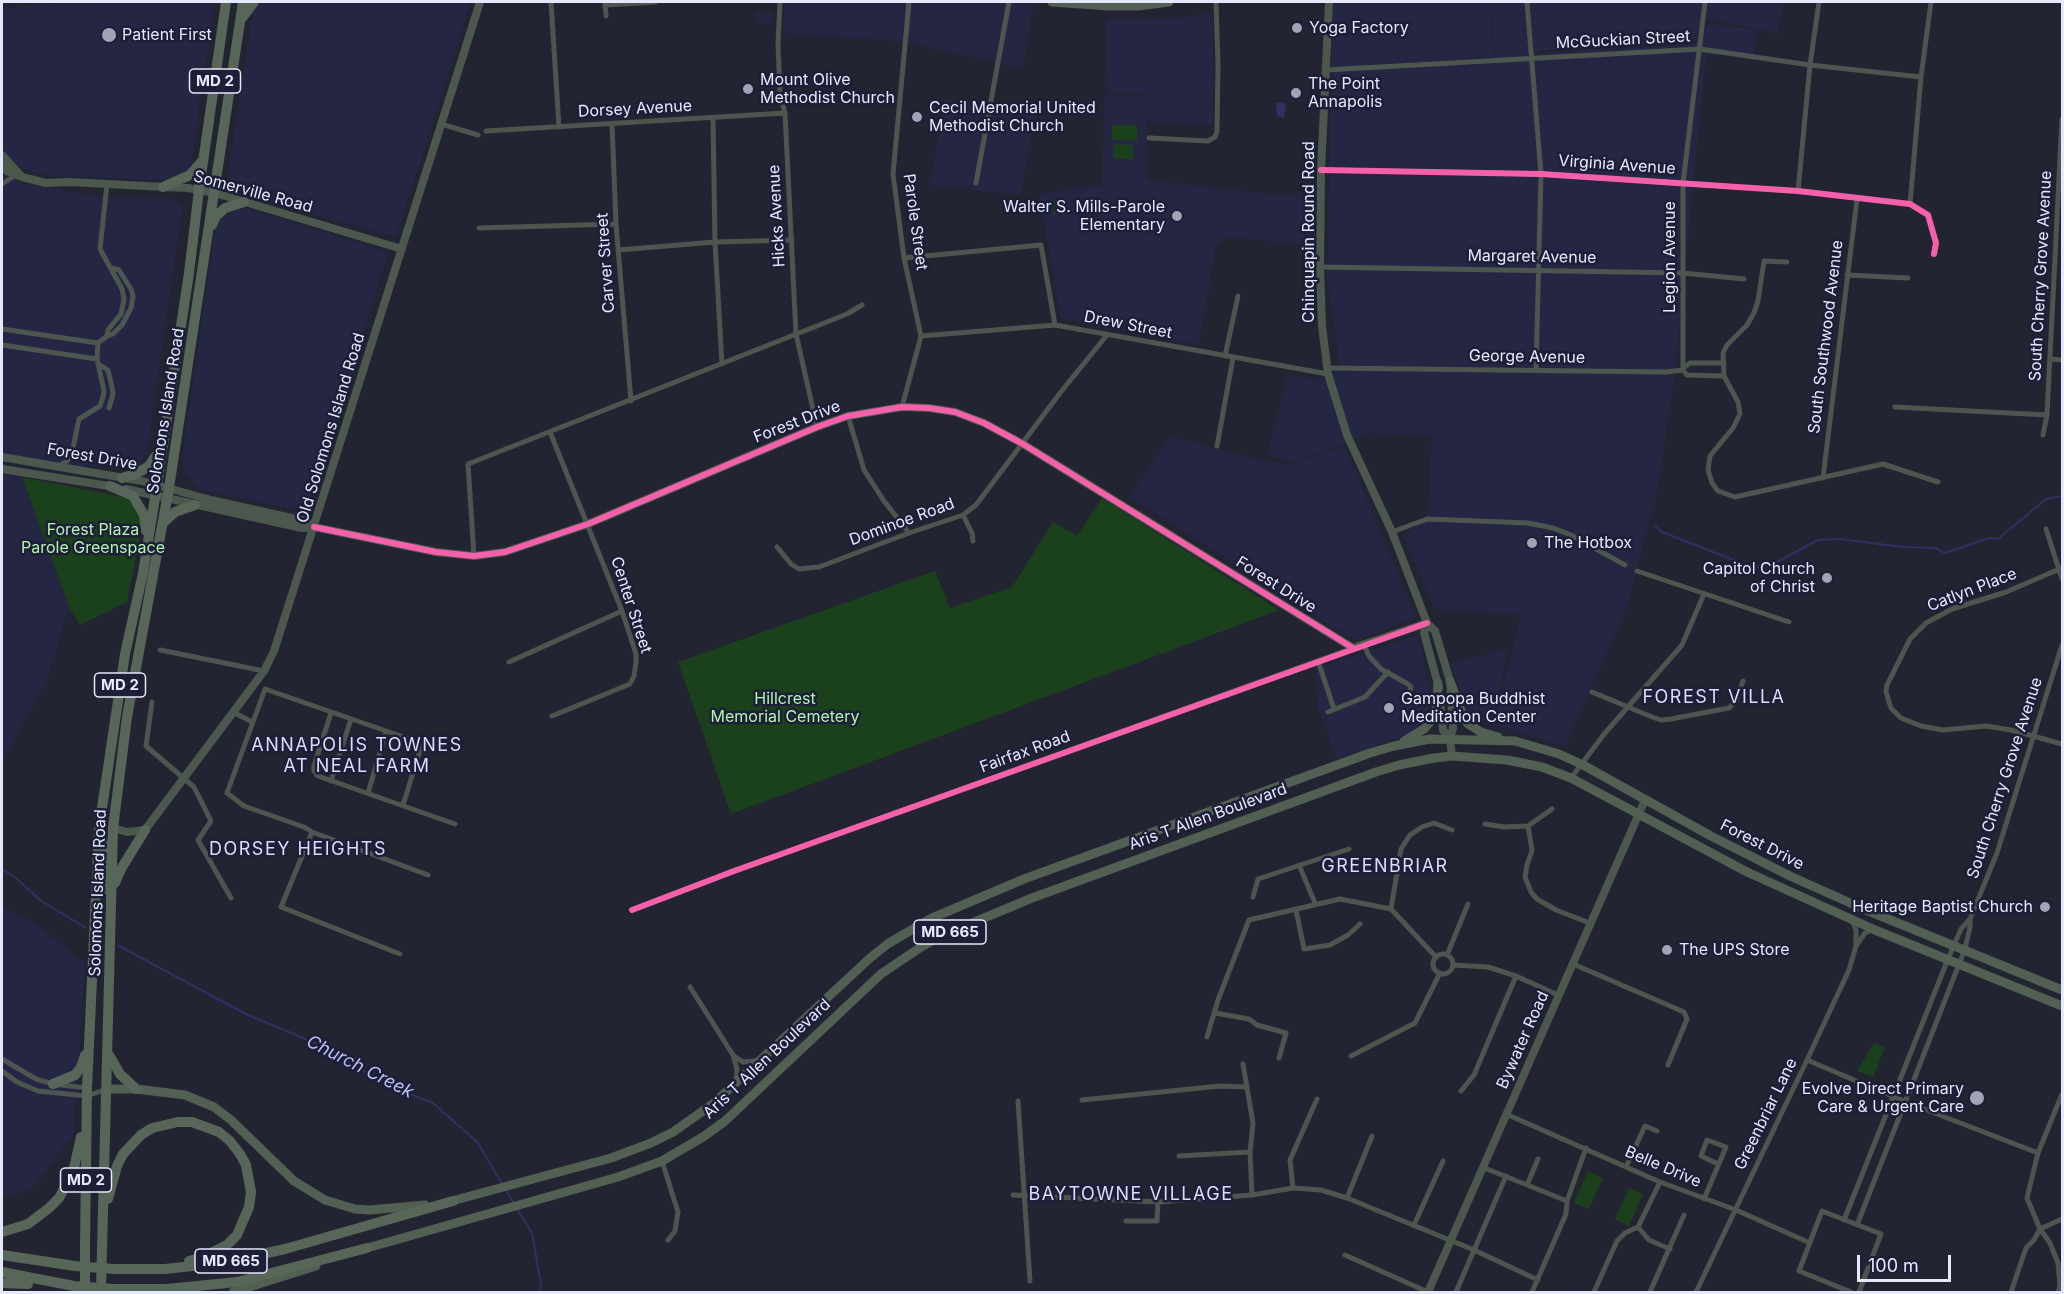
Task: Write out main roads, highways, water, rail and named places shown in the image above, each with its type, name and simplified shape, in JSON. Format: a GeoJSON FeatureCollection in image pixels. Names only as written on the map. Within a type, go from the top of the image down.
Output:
{"type":"FeatureCollection","features":[{"type":"Feature","properties":{"kind":"highway"},"geometry":{"type":"LineString","coordinates":[[216,2],[224,15]]}},
{"type":"Feature","properties":{"kind":"highway","name":"Solomons Island Road"},"geometry":{"type":"LineString","coordinates":[[85,1293],[87,1092],[99,828],[125,654],[148,544],[189,273],[226,2]]}},
{"type":"Feature","properties":{"kind":"highway","name":"Solomons Island Road"},"geometry":{"type":"LineString","coordinates":[[101,1293],[113,828],[127,717],[169,493],[243,2]]}},
{"type":"Feature","properties":{"kind":"highway"},"geometry":{"type":"LineString","coordinates":[[240,21],[254,2]]}},
{"type":"Feature","properties":{"kind":"highway"},"geometry":{"type":"LineString","coordinates":[[163,187],[190,175],[203,160]]}},
{"type":"Feature","properties":{"kind":"highway"},"geometry":{"type":"LineString","coordinates":[[209,230],[216,216],[224,208],[244,202]]}},
{"type":"Feature","properties":{"kind":"highway"},"geometry":{"type":"LineString","coordinates":[[122,478],[148,467],[162,448]]}},
{"type":"Feature","properties":{"kind":"highway"},"geometry":{"type":"LineString","coordinates":[[110,486],[133,496],[138,503],[144,514],[148,544]]}},
{"type":"Feature","properties":{"kind":"highway"},"geometry":{"type":"LineString","coordinates":[[163,523],[175,512],[195,505]]}},
{"type":"Feature","properties":{"kind":"highway"},"geometry":{"type":"LineString","coordinates":[[113,828],[108,823],[115,766],[115,718]]}},
{"type":"Feature","properties":{"kind":"highway"},"geometry":{"type":"LineString","coordinates":[[99,828],[106,840],[104,874],[112,908]]}},
{"type":"Feature","properties":{"kind":"highway"},"geometry":{"type":"LineString","coordinates":[[112,892],[121,869],[145,830]]}},
{"type":"Feature","properties":{"kind":"highway"},"geometry":{"type":"LineString","coordinates":[[53,1084],[79,1071],[90,1037]]}},
{"type":"Feature","properties":{"kind":"highway"},"geometry":{"type":"LineString","coordinates":[[107,1052],[120,1074],[136,1089]]}},
{"type":"Feature","properties":{"kind":"highway"},"geometry":{"type":"LineString","coordinates":[[87,1092],[107,1089]]}},
{"type":"Feature","properties":{"kind":"highway"},"geometry":{"type":"LineString","coordinates":[[2,1232],[28,1224],[44,1213],[59,1198],[74,1172],[87,1113]]}},
{"type":"Feature","properties":{"kind":"highway"},"geometry":{"type":"LineString","coordinates":[[103,1217],[117,1166],[123,1154],[141,1135],[152,1128],[178,1122],[192,1122],[207,1126],[230,1141],[240,1154],[250,1177],[251,1192],[249,1207],[237,1235],[227,1245],[203,1257],[141,1269]]}},
{"type":"Feature","properties":{"kind":"highway","name":"Aris T Allen Boulevard"},"geometry":{"type":"LineString","coordinates":[[2,1255],[75,1266],[141,1269],[201,1265],[262,1255],[456,1200]]}},
{"type":"Feature","properties":{"kind":"highway","name":"Aris T Allen Boulevard"},"geometry":{"type":"LineString","coordinates":[[2,1272],[74,1287],[124,1289],[204,1286],[264,1276],[367,1248]]}},
{"type":"Feature","properties":{"kind":"highway"},"geometry":{"type":"LineString","coordinates":[[2,1283],[74,1287]]}},
{"type":"Feature","properties":{"kind":"main road","name":"Old Solomons Island Road"},"geometry":{"type":"LineString","coordinates":[[145,830],[264,671],[274,651],[480,2]]}},
{"type":"Feature","properties":{"kind":"main road"},"geometry":{"type":"LineString","coordinates":[[1052,2],[1109,6],[1138,6],[1169,2]]}},
{"type":"Feature","properties":{"kind":"main road","name":"Chinquapin Round Road"},"geometry":{"type":"LineString","coordinates":[[1329,2],[1321,170],[1320,267],[1322,327],[1328,371],[1347,435],[1392,532],[1427,623],[1435,631],[1450,681],[1454,728],[1450,739],[1452,756]]}},
{"type":"Feature","properties":{"kind":"main road"},"geometry":{"type":"LineString","coordinates":[[2,155],[16,169],[19,176]]}},
{"type":"Feature","properties":{"kind":"main road","name":"Somerville Road"},"geometry":{"type":"LineString","coordinates":[[2,166],[19,176],[46,183],[70,182],[163,187],[215,193],[402,249]]}},
{"type":"Feature","properties":{"kind":"main road","name":"Forest Drive"},"geometry":{"type":"LineString","coordinates":[[169,493],[195,505],[302,528],[314,527],[436,552],[474,556],[505,552],[588,524],[848,416],[902,406],[929,408],[955,412],[984,423],[1023,444],[1353,648]]}},
{"type":"Feature","properties":{"kind":"main road","name":"Forest Drive"},"geometry":{"type":"LineString","coordinates":[[2,457],[122,478],[169,493],[305,520],[314,527]]}},
{"type":"Feature","properties":{"kind":"main road","name":"Forest Drive"},"geometry":{"type":"LineString","coordinates":[[2,469],[110,486],[156,490]]}},
{"type":"Feature","properties":{"kind":"main road","name":"Chinquapin Round Road"},"geometry":{"type":"LineString","coordinates":[[1427,623],[1424,633],[1438,683],[1443,730],[1450,739]]}},
{"type":"Feature","properties":{"kind":"main road","name":"Fairfax Road"},"geometry":{"type":"LineString","coordinates":[[1353,648],[1427,623]]}},
{"type":"Feature","properties":{"kind":"main road"},"geometry":{"type":"LineString","coordinates":[[1450,681],[1468,724],[1481,732],[1515,741]]}},
{"type":"Feature","properties":{"kind":"main road"},"geometry":{"type":"LineString","coordinates":[[1394,746],[1425,729],[1433,719],[1436,712],[1438,683]]}},
{"type":"Feature","properties":{"kind":"main road","name":"Aris T Allen Boulevard"},"geometry":{"type":"LineString","coordinates":[[456,1200],[611,1158],[651,1143],[692,1120],[734,1085],[870,958],[889,943],[932,918],[1024,879],[1394,746],[1430,739],[1450,739]]}},
{"type":"Feature","properties":{"kind":"main road","name":"Forest Drive"},"geometry":{"type":"LineString","coordinates":[[1450,739],[1515,741],[1559,754],[1790,876],[1866,910],[2062,990]]}},
{"type":"Feature","properties":{"kind":"main road","name":"Forest Drive"},"geometry":{"type":"LineString","coordinates":[[1452,756],[1507,760],[1542,767],[1571,778],[1747,872],[1851,920],[2062,1006]]}},
{"type":"Feature","properties":{"kind":"main road","name":"Aris T Allen Boulevard"},"geometry":{"type":"LineString","coordinates":[[367,1248],[618,1177],[662,1161],[703,1137],[725,1120],[881,974],[941,936],[1023,901],[1376,772],[1417,761],[1452,756]]}},
{"type":"Feature","properties":{"kind":"main road","name":"Bywater Road"},"geometry":{"type":"LineString","coordinates":[[1428,1292],[1645,800]]}},
{"type":"Feature","properties":{"kind":"main road"},"geometry":{"type":"LineString","coordinates":[[113,828],[127,832],[145,830]]}},
{"type":"Feature","properties":{"kind":"main road"},"geometry":{"type":"LineString","coordinates":[[1688,840],[1696,828]]}},
{"type":"Feature","properties":{"kind":"main road"},"geometry":{"type":"LineString","coordinates":[[107,1089],[136,1089],[185,1095],[214,1107],[231,1120],[294,1181],[332,1202],[370,1210],[456,1200]]}},
{"type":"Feature","properties":{"kind":"main road"},"geometry":{"type":"LineString","coordinates":[[233,1293],[367,1248]]}},
{"type":"Feature","properties":{"kind":"waterway"},"geometry":{"type":"LineString","coordinates":[[1655,526],[1662,532],[1746,565],[1758,567],[1777,562],[1818,540],[1839,539],[1903,547],[1935,548],[1945,553],[1989,538],[1998,539],[2046,499],[2062,496]]}},
{"type":"Feature","properties":{"kind":"waterway","name":"Church Creek"},"geometry":{"type":"LineString","coordinates":[[2,869],[16,878],[40,900],[86,928]]}},
{"type":"Feature","properties":{"kind":"waterway","name":"Church Creek"},"geometry":{"type":"LineString","coordinates":[[119,946],[246,1014],[329,1049],[382,1083],[433,1103],[478,1143],[502,1184]]}},
{"type":"Feature","properties":{"kind":"waterway","name":"Church Creek"},"geometry":{"type":"LineString","coordinates":[[505,1188],[514,1204]]}},
{"type":"Feature","properties":{"kind":"waterway","name":"Church Creek"},"geometry":{"type":"LineString","coordinates":[[517,1209],[532,1233],[541,1285],[540,1292]]}},
{"type":"Feature","properties":{"kind":"place","name":"Yoga Factory"},"geometry":{"type":"Point","coordinates":[1297,28]}},
{"type":"Feature","properties":{"kind":"place","name":"Patient First"},"geometry":{"type":"Point","coordinates":[109,35]}},
{"type":"Feature","properties":{"kind":"place","name":"Mount Olive Methodist Church"},"geometry":{"type":"Point","coordinates":[748,89]}},
{"type":"Feature","properties":{"kind":"place","name":"The Point Annapolis"},"geometry":{"type":"Point","coordinates":[1296,93]}},
{"type":"Feature","properties":{"kind":"place","name":"Cecil Memorial United Methodist Church"},"geometry":{"type":"Point","coordinates":[917,117]}},
{"type":"Feature","properties":{"kind":"place","name":"Walter S. Mills-Parole Elementary"},"geometry":{"type":"Point","coordinates":[1177,216]}},
{"type":"Feature","properties":{"kind":"place","name":"The Hotbox"},"geometry":{"type":"Point","coordinates":[1532,543]}},
{"type":"Feature","properties":{"kind":"place","name":"Capitol Church of Christ"},"geometry":{"type":"Point","coordinates":[1827,578]}},
{"type":"Feature","properties":{"kind":"place","name":"Gampopa Buddhist Meditation Center"},"geometry":{"type":"Point","coordinates":[1389,708]}},
{"type":"Feature","properties":{"kind":"place","name":"Heritage Baptist Church"},"geometry":{"type":"Point","coordinates":[2045,907]}},
{"type":"Feature","properties":{"kind":"place","name":"The UPS Store"},"geometry":{"type":"Point","coordinates":[1667,950]}},
{"type":"Feature","properties":{"kind":"place","name":"Evolve Direct Primary Care & Urgent Care"},"geometry":{"type":"Point","coordinates":[1977,1098]}},
{"type":"Feature","properties":{"kind":"district","name":"FOREST VILLA"},"geometry":{"type":"Point","coordinates":[1714,698]}},
{"type":"Feature","properties":{"kind":"district","name":"ANNAPOLIS TOWNES AT NEAL FARM"},"geometry":{"type":"Point","coordinates":[357,756]}},
{"type":"Feature","properties":{"kind":"district","name":"DORSEY HEIGHTS"},"geometry":{"type":"Point","coordinates":[298,850]}},
{"type":"Feature","properties":{"kind":"district","name":"GREENBRIAR"},"geometry":{"type":"Point","coordinates":[1385,867]}},
{"type":"Feature","properties":{"kind":"district","name":"BAYTOWNE VILLAGE"},"geometry":{"type":"Point","coordinates":[1131,1195]}},
{"type":"Feature","properties":{"kind":"park label","name":"Forest Plaza Parole Greenspace"},"geometry":{"type":"Point","coordinates":[93,539]}},
{"type":"Feature","properties":{"kind":"park label","name":"Hillcrest Memorial Cemetery"},"geometry":{"type":"Point","coordinates":[785,708]}}]}
